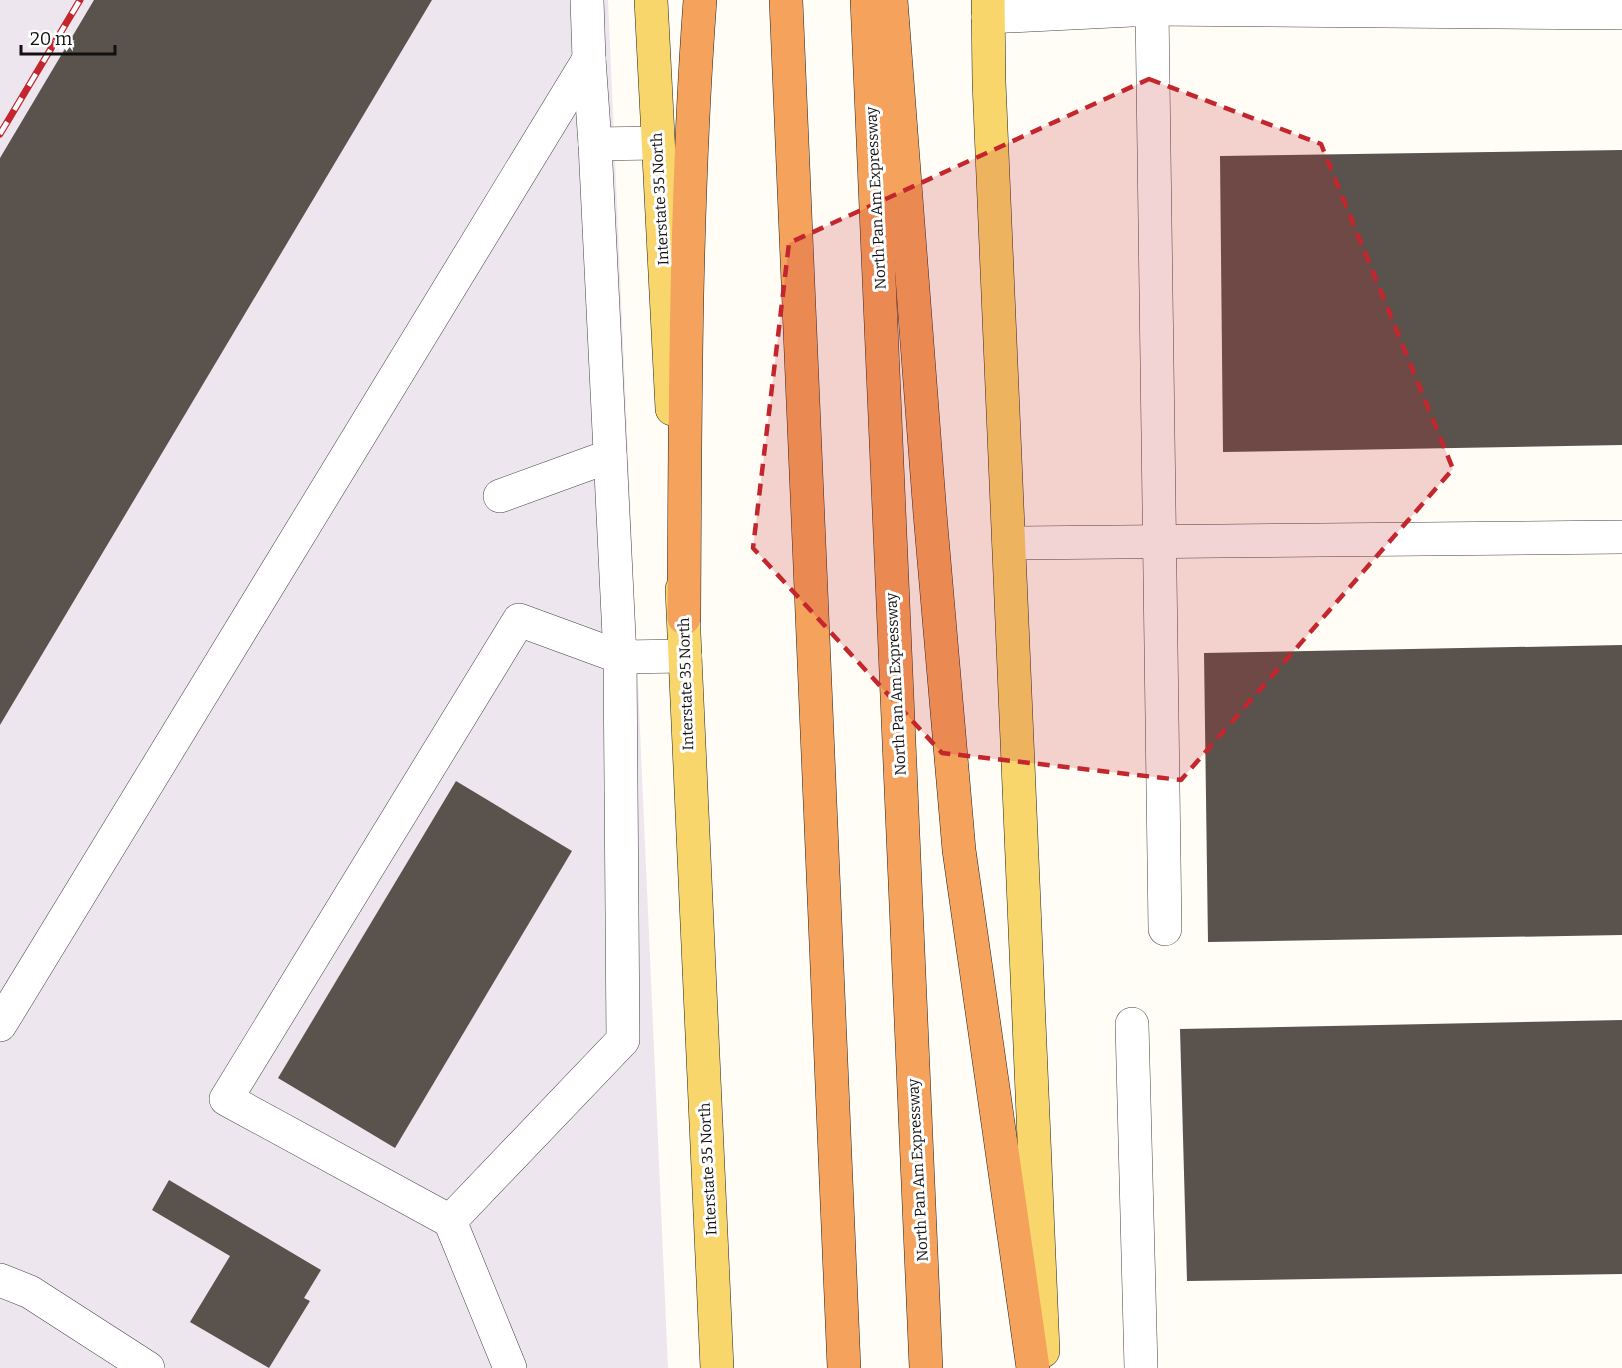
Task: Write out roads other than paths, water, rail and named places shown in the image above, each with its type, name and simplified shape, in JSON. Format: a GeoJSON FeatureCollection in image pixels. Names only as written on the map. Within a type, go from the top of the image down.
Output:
{"type":"FeatureCollection","features":[{"type":"Feature","properties":{"kind":"highway"},"geometry":{"type":"LineString","coordinates":[[684,618],[686,334],[699,0]]}},
{"type":"Feature","properties":{"kind":"highway"},"geometry":{"type":"LineString","coordinates":[[786,0],[844,1368]]}},
{"type":"Feature","properties":{"kind":"highway","name":"North Pan Am Expressway"},"geometry":{"type":"LineString","coordinates":[[867,0],[927,1368]]}},
{"type":"Feature","properties":{"kind":"highway"},"geometry":{"type":"LineString","coordinates":[[891,0],[958,850],[1033,1368]]}},
{"type":"Feature","properties":{"kind":"main road","name":"Interstate 35 North"},"geometry":{"type":"LineString","coordinates":[[651,0],[684,618],[717,1368]]}},
{"type":"Feature","properties":{"kind":"main road"},"geometry":{"type":"LineString","coordinates":[[988,9],[989,82],[1044,1368]]}},
{"type":"Feature","properties":{"kind":"lane"},"geometry":{"type":"LineString","coordinates":[[450,1221],[623,1040],[620,657],[595,144],[588,58],[587,0]]}},
{"type":"Feature","properties":{"kind":"lane"},"geometry":{"type":"LineString","coordinates":[[1152,4],[1165,929]]}},
{"type":"Feature","properties":{"kind":"lane"},"geometry":{"type":"LineString","coordinates":[[988,9],[1152,4],[1622,13]]}},
{"type":"Feature","properties":{"kind":"lane"},"geometry":{"type":"LineString","coordinates":[[0,1025],[588,58]]}},
{"type":"Feature","properties":{"kind":"lane"},"geometry":{"type":"LineString","coordinates":[[595,144],[657,143]]}},
{"type":"Feature","properties":{"kind":"lane"},"geometry":{"type":"LineString","coordinates":[[500,496],[610,456]]}},
{"type":"Feature","properties":{"kind":"lane"},"geometry":{"type":"LineString","coordinates":[[1009,543],[1622,537]]}},
{"type":"Feature","properties":{"kind":"lane"},"geometry":{"type":"LineString","coordinates":[[510,1368],[450,1221],[225,1099],[519,620],[620,657],[684,656]]}},
{"type":"Feature","properties":{"kind":"lane"},"geometry":{"type":"LineString","coordinates":[[1132,1024],[1141,1368]]}},
{"type":"Feature","properties":{"kind":"lane"},"geometry":{"type":"LineString","coordinates":[[0,1280],[30,1292],[148,1368]]}},
{"type":"Feature","properties":{"kind":"railway"},"geometry":{"type":"LineString","coordinates":[[0,134],[80,0]]}}]}
